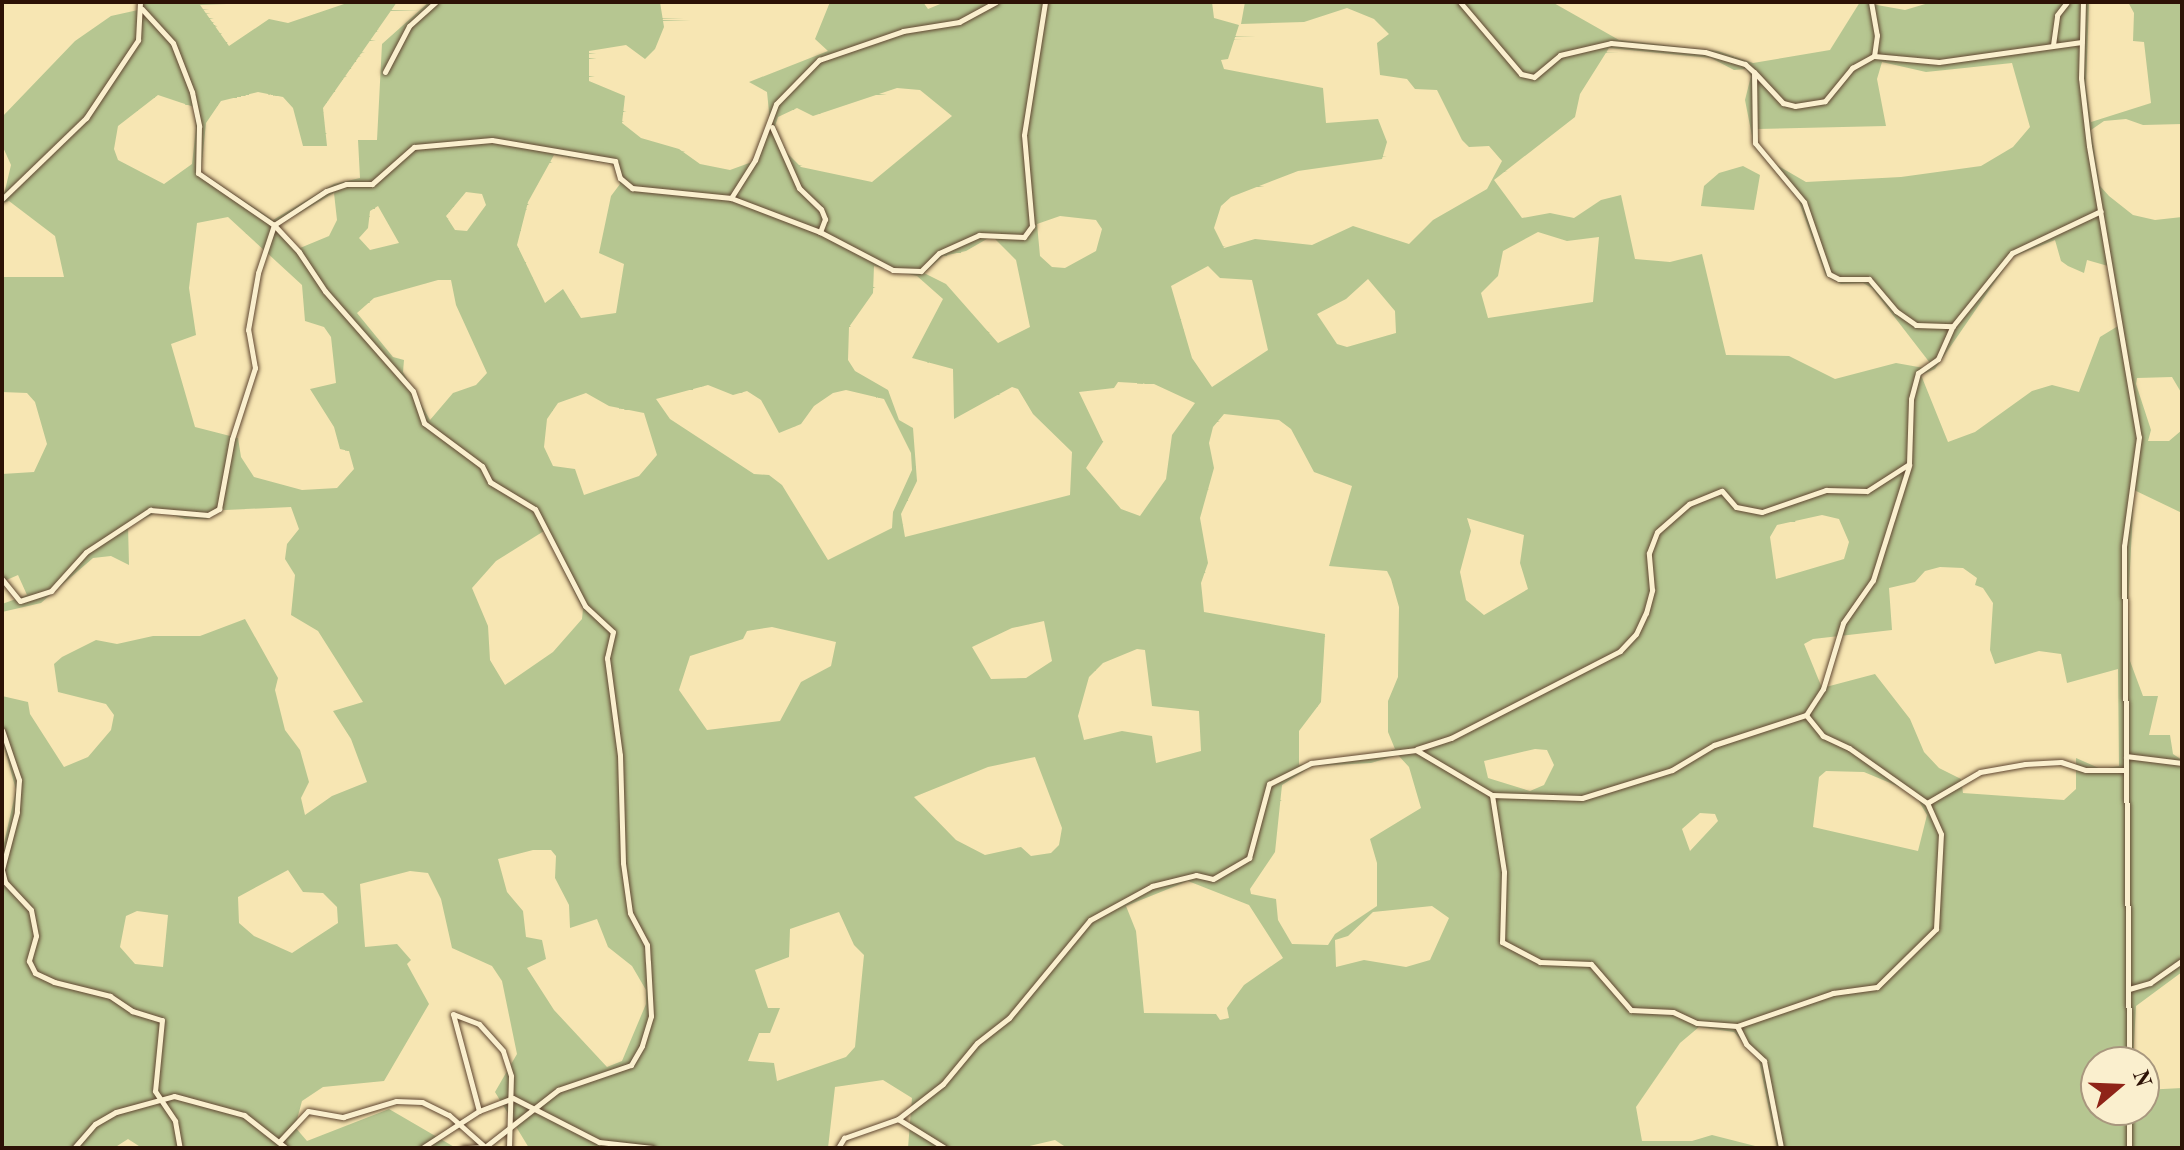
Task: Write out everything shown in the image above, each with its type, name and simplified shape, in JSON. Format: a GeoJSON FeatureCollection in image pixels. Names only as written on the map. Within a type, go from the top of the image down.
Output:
{"type":"FeatureCollection","features":[{"type":"Feature","properties":{"kind":"street"},"geometry":{"type":"LineString","coordinates":[[385,72],[409,26],[436,2]]}},
{"type":"Feature","properties":{"kind":"street"},"geometry":{"type":"LineString","coordinates":[[731,198],[772,126],[776,104],[819,60],[903,31],[959,22],[996,2]]}},
{"type":"Feature","properties":{"kind":"street"},"geometry":{"type":"LineString","coordinates":[[2,579],[20,601],[51,591],[86,552],[150,510],[208,515],[219,509],[232,437],[255,368],[248,330],[258,273],[274,225],[326,191],[346,184],[372,184],[414,147],[492,140],[615,161],[620,178],[632,188],[731,198],[820,232],[893,270],[921,271],[939,253],[979,235],[1024,237],[1032,226],[1024,135],[1045,2]]}},
{"type":"Feature","properties":{"kind":"street"},"geometry":{"type":"LineString","coordinates":[[1460,2],[1521,74],[1534,77],[1560,55],[1611,43],[1705,52],[1754,72],[1783,103],[1819,103],[1852,68],[1874,56],[1939,62],[2018,55],[2053,45],[2082,42]]}},
{"type":"Feature","properties":{"kind":"street"},"geometry":{"type":"LineString","coordinates":[[1871,2],[1877,35],[1874,56]]}},
{"type":"Feature","properties":{"kind":"street"},"geometry":{"type":"LineString","coordinates":[[2053,45],[2057,15],[2067,2]]}},
{"type":"Feature","properties":{"kind":"street"},"geometry":{"type":"LineString","coordinates":[[2083,2],[2081,78],[2139,437],[2124,546],[2129,1046]]}},
{"type":"Feature","properties":{"kind":"street"},"geometry":{"type":"LineString","coordinates":[[2,199],[86,118],[138,40],[141,6]]}},
{"type":"Feature","properties":{"kind":"street"},"geometry":{"type":"LineString","coordinates":[[141,6],[173,43],[188,82],[199,126],[198,173],[274,225],[325,291],[385,353],[413,391],[424,423],[482,466],[490,482],[535,509],[585,606],[613,632],[607,658],[620,755],[623,863],[630,913],[647,945],[651,1016],[631,1065],[558,1090],[510,1131],[485,1147],[463,1148]]}},
{"type":"Feature","properties":{"kind":"street"},"geometry":{"type":"LineString","coordinates":[[1754,72],[1755,143],[1804,202],[1829,274],[1869,279],[1896,311],[1916,325],[1953,326]]}},
{"type":"Feature","properties":{"kind":"street"},"geometry":{"type":"LineString","coordinates":[[772,126],[799,188],[821,209],[825,219],[820,232]]}},
{"type":"Feature","properties":{"kind":"street"},"geometry":{"type":"LineString","coordinates":[[1416,750],[1492,795],[1582,798],[1672,770],[1714,745],[1806,715],[1823,689],[1843,623],[1873,580],[1887,548],[1909,464],[1911,399],[1918,373],[1938,359],[1953,326],[2012,253],[2101,211]]}},
{"type":"Feature","properties":{"kind":"street"},"geometry":{"type":"LineString","coordinates":[[838,1148],[844,1138],[898,1119],[1009,1018],[1090,920],[1152,886],[1196,875],[1213,879],[1249,858],[1269,784],[1311,763],[1416,750],[1451,738],[1620,651],[1636,634],[1646,613],[1652,590],[1649,553],[1657,532],[1689,504],[1722,491],[1736,507],[1762,512],[1826,490],[1867,491],[1909,464]]}},
{"type":"Feature","properties":{"kind":"street"},"geometry":{"type":"LineString","coordinates":[[1492,795],[1504,872],[1502,942],[1540,962],[1591,964],[1631,1010],[1673,1012],[1697,1023],[1737,1026],[1833,993],[1877,987],[1935,934],[1941,834],[1927,803],[1849,748],[1823,736],[1806,715]]}},
{"type":"Feature","properties":{"kind":"street"},"geometry":{"type":"LineString","coordinates":[[2,730],[19,780],[17,812],[2,869],[5,882],[31,910],[36,936],[29,961],[35,973],[110,996],[132,1011],[162,1020],[155,1091],[162,1096],[179,1133],[180,1148]]}},
{"type":"Feature","properties":{"kind":"street"},"geometry":{"type":"LineString","coordinates":[[2126,756],[2182,763]]}},
{"type":"Feature","properties":{"kind":"street"},"geometry":{"type":"LineString","coordinates":[[1927,803],[1980,772],[2025,764],[2061,762],[2086,770],[2126,770]]}},
{"type":"Feature","properties":{"kind":"street"},"geometry":{"type":"LineString","coordinates":[[2129,989],[2150,983],[2182,961]]}},
{"type":"Feature","properties":{"kind":"street"},"geometry":{"type":"LineString","coordinates":[[479,1111],[453,1014],[479,1024],[503,1051],[513,1098],[509,1148]]}},
{"type":"Feature","properties":{"kind":"street"},"geometry":{"type":"LineString","coordinates":[[1737,1026],[1746,1044],[1764,1061],[1781,1148]]}},
{"type":"Feature","properties":{"kind":"street"},"geometry":{"type":"LineString","coordinates":[[74,1148],[95,1124],[162,1096],[198,1098],[233,1110],[286,1148]]}},
{"type":"Feature","properties":{"kind":"street"},"geometry":{"type":"LineString","coordinates":[[513,1098],[599,1142],[653,1148]]}},
{"type":"Feature","properties":{"kind":"street"},"geometry":{"type":"LineString","coordinates":[[422,1148],[479,1111],[513,1098]]}},
{"type":"Feature","properties":{"kind":"street"},"geometry":{"type":"LineString","coordinates":[[279,1142],[308,1111],[343,1117],[396,1101],[422,1102],[461,1125],[485,1147]]}},
{"type":"Feature","properties":{"kind":"street"},"geometry":{"type":"LineString","coordinates":[[898,1119],[945,1148]]}},
{"type":"Feature","properties":{"kind":"street"},"geometry":{"type":"LineString","coordinates":[[2129,1126],[2129,1148]]}},
{"type":"Feature","properties":{"kind":"green space"},"geometry":{"type":"Polygon","coordinates":[[[138,2],[198,2],[229,46],[269,19],[288,23],[350,2],[397,2],[323,108],[327,146],[303,146],[293,108],[283,97],[258,92],[221,101],[206,123],[201,172],[273,220],[334,184],[360,178],[358,140],[377,140],[382,44],[429,2],[660,2],[664,27],[655,49],[645,59],[626,45],[589,51],[589,81],[625,96],[622,123],[641,138],[679,149],[700,164],[730,170],[752,162],[770,122],[767,92],[749,82],[828,51],[815,39],[830,2],[923,2],[928,9],[945,2],[1212,2],[1214,18],[1239,25],[1228,59],[1221,60],[1224,69],[1323,88],[1326,123],[1378,119],[1387,142],[1382,159],[1298,171],[1231,197],[1221,206],[1214,228],[1224,248],[1255,239],[1312,245],[1353,226],[1409,244],[1433,220],[1487,189],[1502,161],[1489,146],[1469,147],[1462,140],[1437,90],[1415,89],[1407,79],[1380,75],[1377,43],[1389,34],[1374,19],[1347,8],[1304,22],[1241,24],[1245,2],[1552,2],[1619,40],[1718,51],[1753,63],[1830,50],[1860,2],[1905,10],[1932,2],[2089,2],[2086,85],[2091,122],[2151,103],[2144,42],[2133,41],[2134,13],[2128,2],[2182,2],[2182,124],[2143,125],[2126,119],[2104,121],[2091,130],[2100,186],[2109,196],[2133,215],[2155,220],[2182,217],[2182,394],[2172,377],[2137,378],[2136,384],[2151,430],[2148,441],[2169,441],[2182,430],[2182,513],[2134,490],[2128,607],[2130,661],[2143,696],[2158,696],[2149,735],[2170,735],[2173,754],[2182,760],[2182,972],[2136,1006],[2134,1046],[2080,1046],[2080,1126],[2160,1126],[2160,1089],[2182,1088],[2182,1148],[1777,1148],[1759,1061],[1734,1032],[1699,1027],[1680,1043],[1636,1107],[1642,1141],[1692,1141],[1712,1135],[1763,1148],[1067,1148],[1055,1140],[1021,1148],[908,1148],[912,1098],[883,1080],[835,1087],[828,1148],[529,1148],[495,1092],[517,1054],[502,981],[492,966],[452,948],[441,899],[428,873],[410,871],[360,884],[365,947],[397,944],[411,960],[407,964],[429,1004],[384,1081],[323,1087],[302,1101],[295,1127],[307,1141],[389,1109],[456,1148],[142,1148],[128,1139],[114,1148],[2,1148],[2,852],[16,790],[2,739],[2,696],[28,702],[30,714],[64,767],[88,757],[111,730],[114,715],[106,704],[58,692],[54,664],[62,657],[96,640],[117,644],[153,636],[200,636],[245,619],[278,678],[275,690],[285,730],[300,750],[309,782],[301,798],[305,815],[332,796],[367,782],[351,739],[333,711],[363,702],[318,631],[291,615],[295,575],[285,559],[287,544],[299,529],[291,507],[223,510],[207,519],[185,519],[160,511],[128,526],[129,565],[111,556],[93,558],[41,603],[2,612],[2,604],[27,595],[18,575],[2,582],[2,474],[34,472],[47,444],[35,402],[27,393],[2,392],[2,277],[64,277],[55,236],[9,201],[2,203],[11,165],[2,145],[2,117],[75,41],[111,16],[138,10],[138,2]],[[1609,48],[1580,94],[1575,117],[1494,180],[1522,218],[1550,213],[1574,218],[1601,200],[1621,195],[1635,259],[1670,262],[1702,254],[1726,355],[1789,356],[1835,379],[1896,363],[1924,368],[1930,363],[1872,288],[1863,283],[1841,284],[1826,276],[1798,199],[1754,146],[1745,100],[1751,76],[1746,69],[1734,70],[1711,58],[1609,48]],[[1882,62],[1877,79],[1886,126],[1757,129],[1758,144],[1775,164],[1806,182],[1901,177],[1981,166],[2013,147],[2030,127],[2012,63],[1926,72],[1882,62]],[[897,88],[813,116],[797,108],[778,117],[775,126],[786,152],[801,167],[872,182],[952,116],[920,90],[897,88]],[[158,95],[118,126],[114,149],[118,160],[164,184],[192,164],[196,128],[194,107],[158,95]],[[554,155],[528,202],[517,245],[545,303],[563,289],[581,318],[616,313],[624,264],[599,253],[611,196],[620,184],[613,164],[554,155]],[[466,192],[446,216],[455,230],[467,231],[486,205],[482,194],[466,192]],[[334,193],[280,224],[281,234],[300,248],[329,236],[337,220],[334,193]],[[378,206],[370,211],[368,228],[359,238],[370,250],[399,243],[378,206]],[[1060,216],[1037,224],[1040,256],[1052,267],[1065,268],[1096,251],[1102,229],[1096,220],[1060,216]],[[228,217],[197,223],[189,288],[196,335],[171,344],[195,427],[238,438],[241,457],[254,477],[302,490],[337,488],[354,469],[349,451],[340,449],[334,427],[310,389],[336,383],[331,337],[324,327],[305,321],[302,285],[228,217]],[[1538,232],[1503,251],[1498,276],[1481,293],[1488,318],[1593,302],[1599,237],[1567,241],[1538,232]],[[992,236],[966,251],[943,256],[924,273],[946,284],[998,343],[1030,327],[1016,260],[992,236]],[[2055,240],[2012,257],[1935,369],[1921,375],[1948,442],[1975,432],[2032,391],[2052,385],[2079,392],[2100,337],[2118,326],[2108,266],[2087,260],[2084,273],[2068,266],[2061,261],[2055,240]],[[874,266],[873,293],[849,327],[848,360],[855,371],[888,390],[899,420],[913,428],[917,481],[901,514],[905,537],[1070,495],[1072,452],[1033,414],[1018,389],[1012,387],[954,419],[953,369],[912,358],[943,299],[917,276],[874,266]],[[1208,266],[1171,286],[1192,358],[1212,387],[1268,350],[1252,280],[1220,278],[1208,266]],[[1368,279],[1346,299],[1317,314],[1337,344],[1347,347],[1396,333],[1395,311],[1368,279]],[[438,280],[374,298],[357,313],[393,357],[404,360],[403,372],[430,420],[453,393],[476,385],[487,373],[456,305],[451,280],[438,280]],[[1118,382],[1114,388],[1079,392],[1103,442],[1086,468],[1121,509],[1140,516],[1166,479],[1172,435],[1195,403],[1154,384],[1118,382]],[[708,385],[656,399],[670,419],[754,474],[769,475],[782,485],[828,560],[892,528],[893,512],[912,470],[911,453],[884,399],[846,390],[833,393],[814,406],[801,424],[779,433],[761,400],[747,391],[733,395],[708,385]],[[586,393],[558,403],[547,419],[544,447],[553,466],[575,469],[584,495],[639,476],[657,455],[644,413],[609,406],[586,393]],[[1224,414],[1213,427],[1209,443],[1214,468],[1200,518],[1208,563],[1201,583],[1204,612],[1325,634],[1321,702],[1299,731],[1299,765],[1395,749],[1388,732],[1388,701],[1398,677],[1399,607],[1391,579],[1387,571],[1329,566],[1352,486],[1314,472],[1291,429],[1279,420],[1224,414]],[[1822,515],[1777,525],[1770,537],[1776,579],[1844,559],[1849,542],[1839,519],[1822,515]],[[1467,518],[1471,531],[1460,572],[1466,600],[1484,615],[1528,589],[1520,563],[1524,535],[1467,518]],[[544,531],[496,561],[472,588],[488,626],[490,660],[505,685],[553,652],[582,619],[583,609],[544,531]],[[1940,567],[1925,571],[1915,582],[1889,588],[1892,630],[1813,639],[1804,644],[1822,688],[1875,674],[1910,719],[1924,752],[1939,768],[1961,779],[1963,793],[2064,800],[2076,789],[2076,758],[2101,769],[2119,766],[2118,669],[2067,683],[2061,654],[2039,651],[1995,664],[1990,650],[1993,603],[1983,588],[1975,585],[1977,578],[1963,568],[1940,567]],[[1044,621],[1012,628],[972,647],[991,679],[1026,678],[1052,661],[1044,621]],[[772,627],[747,631],[743,639],[690,656],[679,690],[707,730],[780,721],[801,682],[831,666],[836,642],[772,627]],[[1137,649],[1103,663],[1089,677],[1078,716],[1084,740],[1122,731],[1152,736],[1156,763],[1201,751],[1199,711],[1152,706],[1145,650],[1137,649]],[[1535,749],[1484,761],[1488,778],[1530,791],[1544,785],[1554,765],[1547,750],[1535,749]],[[1398,755],[1371,763],[1312,766],[1282,785],[1275,852],[1250,889],[1251,894],[1276,899],[1278,920],[1292,944],[1328,945],[1335,934],[1377,906],[1377,863],[1370,839],[1421,808],[1409,767],[1398,755]],[[1035,757],[988,767],[914,797],[956,840],[985,855],[1021,847],[1031,856],[1051,853],[1059,845],[1062,828],[1035,757]],[[1826,771],[1819,777],[1813,827],[1918,851],[1927,815],[1914,793],[1864,772],[1826,771]],[[1700,813],[1682,829],[1690,851],[1718,821],[1715,814],[1700,813]],[[533,850],[498,859],[507,892],[523,911],[526,937],[542,940],[546,959],[527,968],[554,1010],[607,1067],[622,1061],[646,1004],[646,990],[632,966],[608,947],[597,919],[570,928],[569,905],[555,878],[556,856],[551,850],[533,850]],[[288,870],[238,897],[239,923],[254,936],[292,953],[338,923],[337,907],[323,893],[303,892],[288,870]],[[1188,881],[1126,906],[1136,931],[1144,1013],[1216,1014],[1220,1020],[1229,1018],[1227,1008],[1244,985],[1283,958],[1249,905],[1188,881]],[[1432,906],[1373,912],[1348,936],[1335,940],[1336,967],[1364,960],[1406,967],[1430,960],[1449,918],[1432,906]],[[137,911],[126,916],[120,947],[135,964],[163,967],[168,915],[137,911]],[[839,912],[790,929],[789,957],[755,970],[768,1008],[780,1008],[770,1033],[759,1033],[748,1061],[774,1063],[777,1081],[846,1057],[855,1047],[864,955],[854,945],[839,912]]]}},
{"type":"Feature","properties":{"kind":"green space"},"geometry":{"type":"Polygon","coordinates":[[[1743,166],[1760,175],[1754,210],[1701,206],[1704,186],[1719,173],[1743,166]]]}}]}
